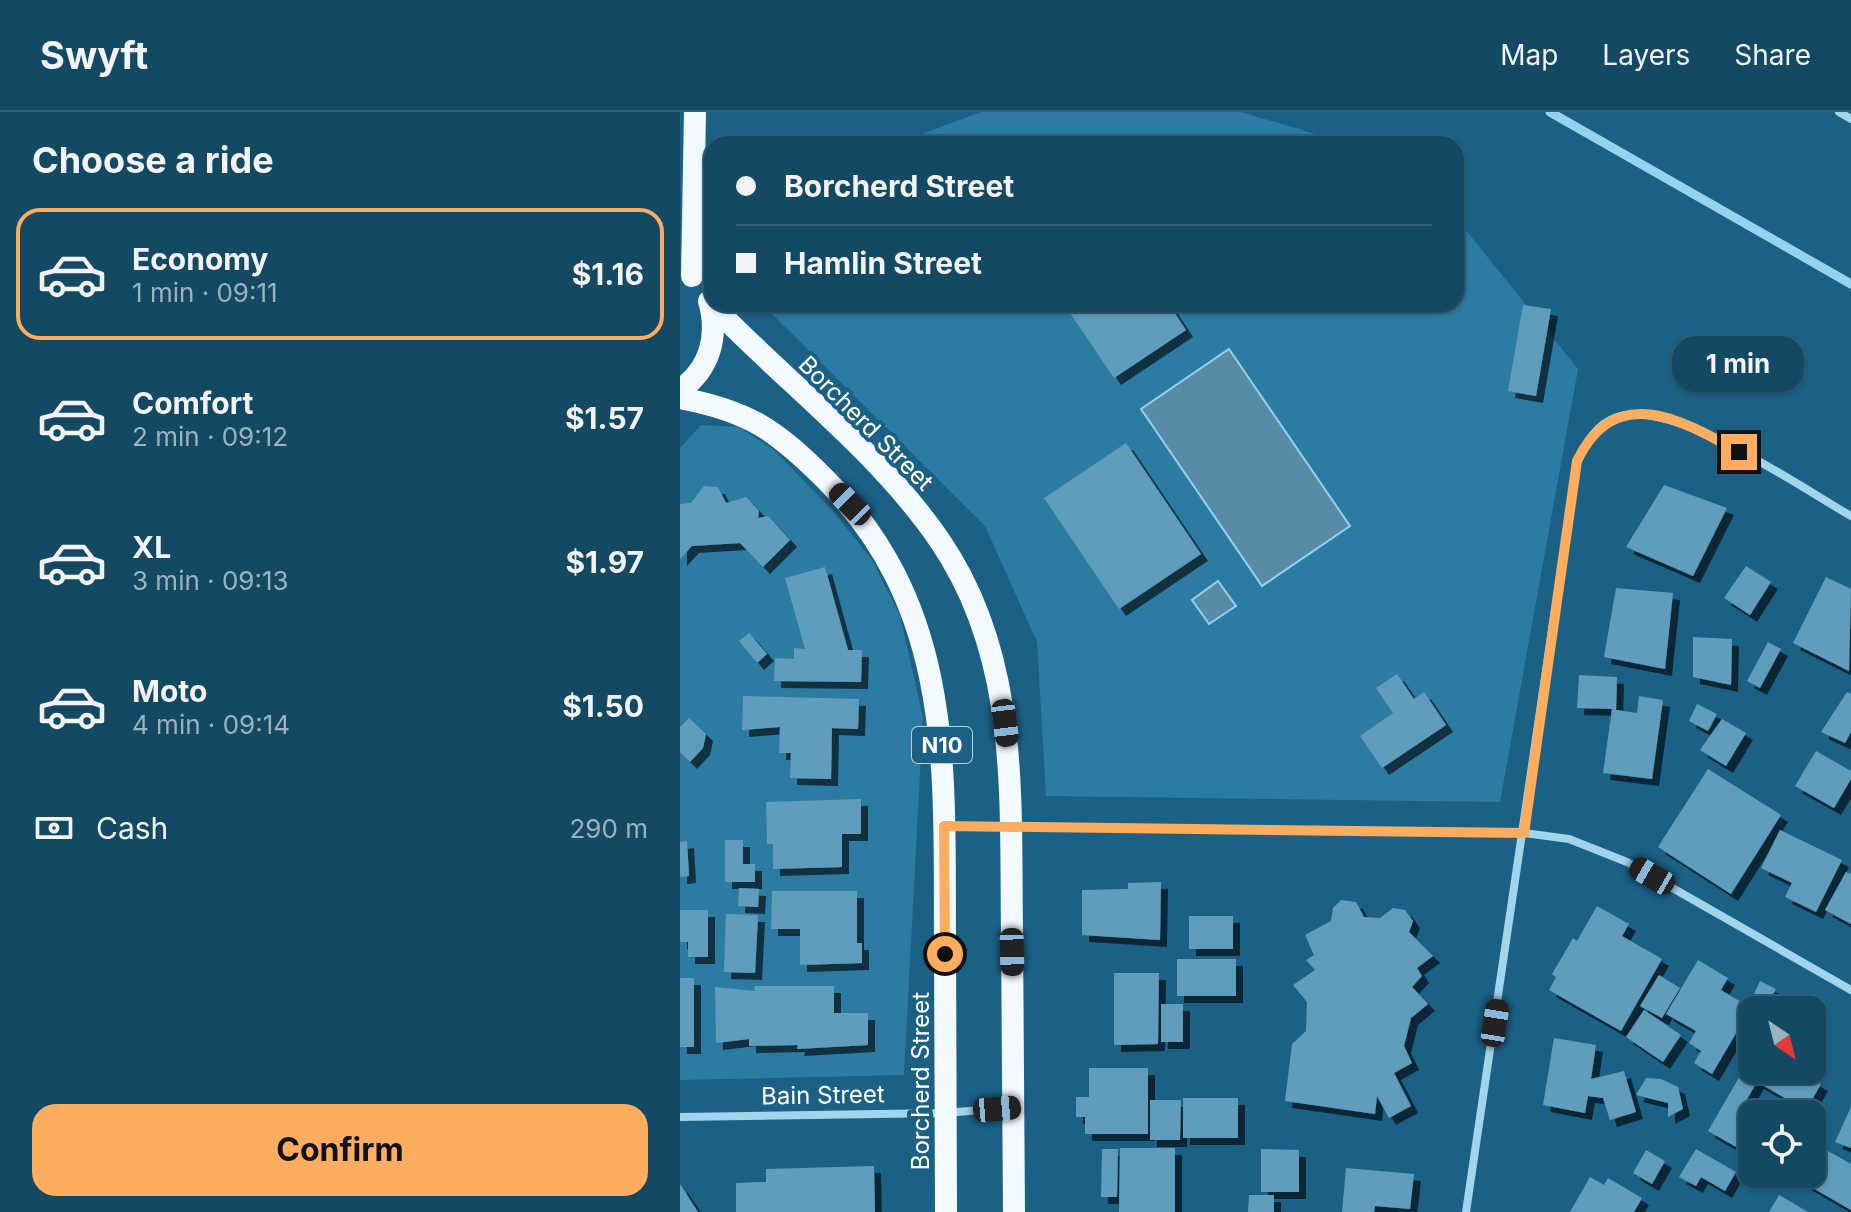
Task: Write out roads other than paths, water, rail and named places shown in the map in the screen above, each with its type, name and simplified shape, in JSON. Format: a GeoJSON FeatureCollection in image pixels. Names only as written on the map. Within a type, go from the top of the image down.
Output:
{"type":"FeatureCollection","features":[{"type":"Feature","properties":{"kind":"highway","name":"N10"},"geometry":{"type":"LineString","coordinates":[[695,112],[686,271],[704,295]]}},
{"type":"Feature","properties":{"kind":"highway"},"geometry":{"type":"LineString","coordinates":[[680,390],[702,370],[709,354],[714,319],[712,312]]}},
{"type":"Feature","properties":{"kind":"highway","name":"Borcherd Street"},"geometry":{"type":"LineString","coordinates":[[719,312],[882,471],[926,521],[960,575],[981,617],[995,660],[1008,745],[1014,1212]]}},
{"type":"Feature","properties":{"kind":"highway","name":"Borcherd Street"},"geometry":{"type":"LineString","coordinates":[[680,398],[718,405],[758,422],[797,452],[850,504],[873,535],[912,606],[933,682],[944,760],[946,1212]]}},
{"type":"Feature","properties":{"kind":"street"},"geometry":{"type":"LineString","coordinates":[[1839,112],[1851,119]]}},
{"type":"Feature","properties":{"kind":"street"},"geometry":{"type":"LineString","coordinates":[[1466,1212],[1577,461],[1587,441],[1600,426],[1616,417],[1649,413],[1715,438],[1851,516]]}},
{"type":"Feature","properties":{"kind":"street"},"geometry":{"type":"LineString","coordinates":[[944,826],[1524,833],[1569,839],[1627,862],[1851,990]]}},
{"type":"Feature","properties":{"kind":"street","name":"Bain Street"},"geometry":{"type":"LineString","coordinates":[[680,1117],[946,1113],[1014,1107]]}},
{"type":"Feature","properties":{"kind":"waterway"},"geometry":{"type":"LineString","coordinates":[[1550,112],[1851,284]]}}]}
